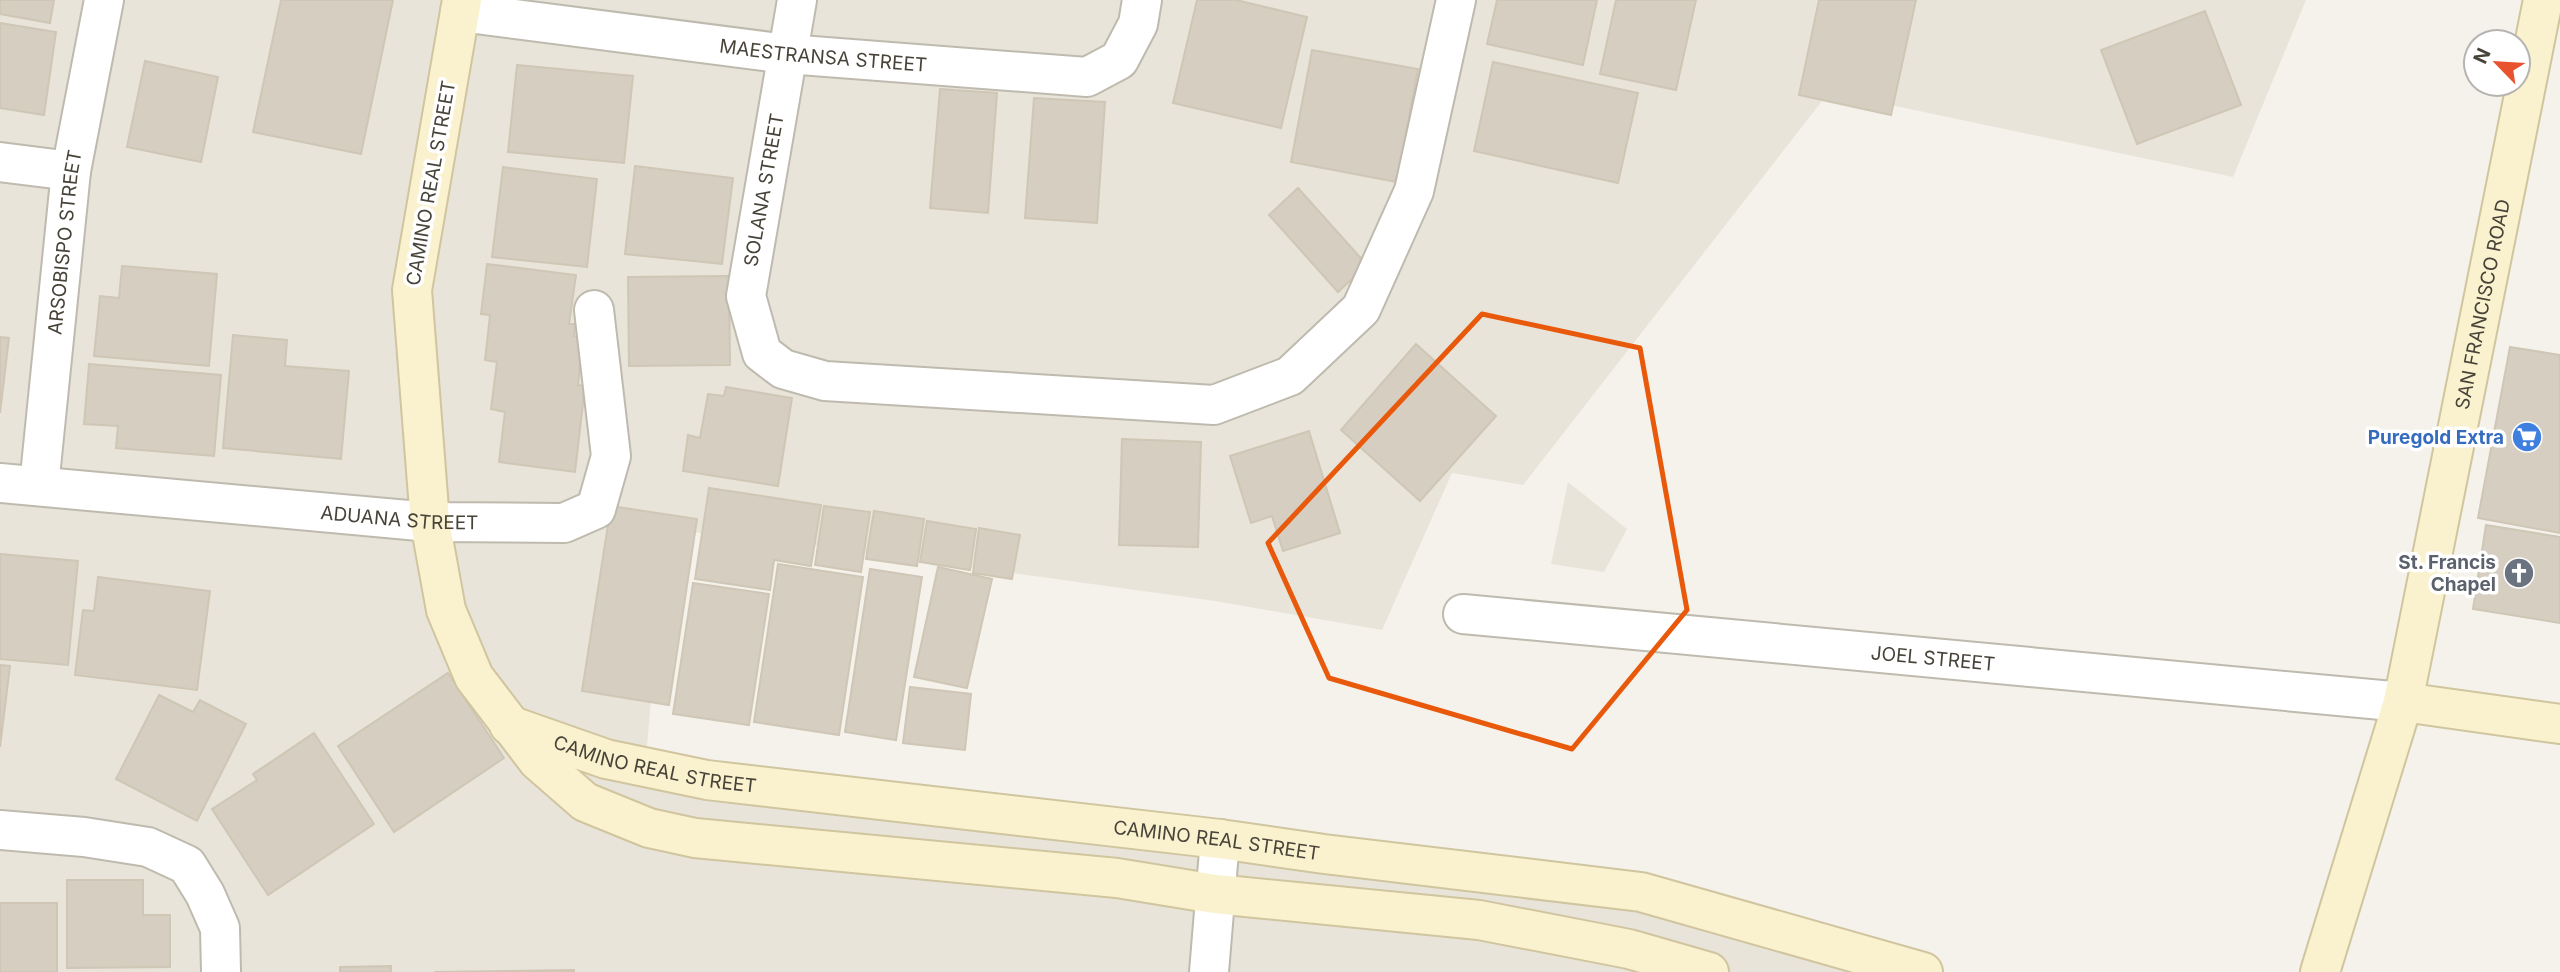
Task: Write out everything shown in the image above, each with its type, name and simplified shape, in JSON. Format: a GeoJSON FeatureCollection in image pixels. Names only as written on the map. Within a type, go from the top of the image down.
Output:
{"type":"FeatureCollection","features":[{"type":"Feature","properties":{"kind":"street","name":"ARSOBISPO STREET"},"geometry":{"type":"LineString","coordinates":[[39,486],[71,171],[104,0]]}},
{"type":"Feature","properties":{"kind":"street","name":"SOLANA STREET"},"geometry":{"type":"LineString","coordinates":[[797,0],[746,296],[762,353],[783,369],[825,381],[1214,405],[1290,376],[1361,309],[1414,191],[1456,0]]}},
{"type":"Feature","properties":{"kind":"street","name":"MAESTRANSA STREET"},"geometry":{"type":"LineString","coordinates":[[461,6],[787,54],[1087,77],[1119,60],[1138,24],[1142,0]]}},
{"type":"Feature","properties":{"kind":"street","name":"SAN FRANCISCO ROAD"},"geometry":{"type":"LineString","coordinates":[[2320,972],[2403,702],[2543,0]]}},
{"type":"Feature","properties":{"kind":"street","name":"CAMINO REAL STREET"},"geometry":{"type":"LineString","coordinates":[[461,6],[412,289],[430,522],[446,610],[474,677],[538,761],[584,802],[649,828],[695,838],[1117,878],[1215,894],[1479,920],[1610,945],[1709,972]]}},
{"type":"Feature","properties":{"kind":"street"},"geometry":{"type":"LineString","coordinates":[[0,162],[71,171]]}},
{"type":"Feature","properties":{"kind":"street","name":"ADUANA STREET"},"geometry":{"type":"LineString","coordinates":[[0,483],[430,522],[564,523],[596,509],[611,456],[594,310]]}},
{"type":"Feature","properties":{"kind":"street","name":"JOEL STREET"},"geometry":{"type":"LineString","coordinates":[[1463,614],[2403,702]]}},
{"type":"Feature","properties":{"kind":"street"},"geometry":{"type":"LineString","coordinates":[[2403,702],[2560,724]]}},
{"type":"Feature","properties":{"kind":"street","name":"CAMINO REAL STREET"},"geometry":{"type":"LineString","coordinates":[[509,725],[606,759],[707,780],[1220,839],[1641,892],[1923,972]]}},
{"type":"Feature","properties":{"kind":"street"},"geometry":{"type":"LineString","coordinates":[[0,830],[84,837],[148,847],[187,865],[205,894],[220,928],[221,972]]}},
{"type":"Feature","properties":{"kind":"street"},"geometry":{"type":"LineString","coordinates":[[1209,972],[1220,839]]}},
{"type":"Feature","properties":{"kind":"street"},"geometry":{"type":"LineString","coordinates":[[1610,945],[1624,890]]}},
{"type":"Feature","properties":{"kind":"highlighted area"},"geometry":{"type":"Polygon","coordinates":[[[1482,314],[1640,348],[1687,610],[1572,749],[1329,678],[1268,543],[1482,314]]]}},
{"type":"Feature","properties":{"kind":"shaded area"},"geometry":{"type":"Polygon","coordinates":[[[0,0],[2306,0],[2233,177],[1829,92],[1523,485],[1452,473],[1382,630],[1215,601],[738,535],[666,531],[646,757],[1556,880],[1923,972],[0,972],[0,0]]]}},
{"type":"Feature","properties":{"kind":"shaded area"},"geometry":{"type":"Polygon","coordinates":[[[1568,482],[1627,529],[1604,572],[1551,564],[1568,482]]]}},
{"type":"Feature","properties":{"kind":"building"},"geometry":{"type":"Polygon","coordinates":[[[0,0],[54,0],[50,23],[0,14],[0,0]]]}},
{"type":"Feature","properties":{"kind":"building"},"geometry":{"type":"Polygon","coordinates":[[[281,0],[393,0],[361,154],[253,132],[281,0]]]}},
{"type":"Feature","properties":{"kind":"building"},"geometry":{"type":"Polygon","coordinates":[[[1197,0],[1236,0],[1307,17],[1281,128],[1173,103],[1197,0]]]}},
{"type":"Feature","properties":{"kind":"building"},"geometry":{"type":"Polygon","coordinates":[[[1497,0],[1597,0],[1583,65],[1487,44],[1497,0]]]}},
{"type":"Feature","properties":{"kind":"building"},"geometry":{"type":"Polygon","coordinates":[[[1616,0],[1696,0],[1676,90],[1600,74],[1616,0]]]}},
{"type":"Feature","properties":{"kind":"building"},"geometry":{"type":"Polygon","coordinates":[[[1819,0],[1916,0],[1891,115],[1799,95],[1819,0]]]}},
{"type":"Feature","properties":{"kind":"building"},"geometry":{"type":"Polygon","coordinates":[[[2205,11],[2241,105],[2137,144],[2101,50],[2205,11]]]}},
{"type":"Feature","properties":{"kind":"building"},"geometry":{"type":"Polygon","coordinates":[[[0,23],[56,32],[44,115],[0,108],[0,23]]]}},
{"type":"Feature","properties":{"kind":"building"},"geometry":{"type":"Polygon","coordinates":[[[1312,50],[1418,69],[1397,182],[1291,162],[1312,50]]]}},
{"type":"Feature","properties":{"kind":"building"},"geometry":{"type":"Polygon","coordinates":[[[145,61],[218,77],[201,162],[127,147],[145,61]]]}},
{"type":"Feature","properties":{"kind":"building"},"geometry":{"type":"Polygon","coordinates":[[[1493,62],[1638,93],[1618,183],[1474,151],[1493,62]]]}},
{"type":"Feature","properties":{"kind":"building"},"geometry":{"type":"Polygon","coordinates":[[[517,65],[633,76],[624,163],[508,152],[517,65]]]}},
{"type":"Feature","properties":{"kind":"building"},"geometry":{"type":"Polygon","coordinates":[[[940,89],[997,93],[988,213],[930,208],[940,89]]]}},
{"type":"Feature","properties":{"kind":"building"},"geometry":{"type":"Polygon","coordinates":[[[1034,98],[1105,102],[1097,223],[1025,218],[1034,98]]]}},
{"type":"Feature","properties":{"kind":"building"},"geometry":{"type":"Polygon","coordinates":[[[635,166],[733,178],[722,264],[625,254],[635,166]]]}},
{"type":"Feature","properties":{"kind":"building"},"geometry":{"type":"Polygon","coordinates":[[[503,167],[597,179],[587,267],[492,257],[503,167]]]}},
{"type":"Feature","properties":{"kind":"building"},"geometry":{"type":"Polygon","coordinates":[[[1298,188],[1367,265],[1338,292],[1269,215],[1298,188]]]}},
{"type":"Feature","properties":{"kind":"building"},"geometry":{"type":"Polygon","coordinates":[[[487,264],[576,275],[569,324],[575,324],[574,336],[583,337],[578,385],[585,386],[575,472],[499,462],[505,412],[491,409],[497,362],[485,360],[490,315],[481,314],[487,264]]]}},
{"type":"Feature","properties":{"kind":"building"},"geometry":{"type":"Polygon","coordinates":[[[122,266],[217,274],[209,366],[94,356],[100,296],[119,298],[122,266]]]}},
{"type":"Feature","properties":{"kind":"building"},"geometry":{"type":"Polygon","coordinates":[[[729,276],[730,365],[629,366],[628,277],[729,276]]]}},
{"type":"Feature","properties":{"kind":"building"},"geometry":{"type":"Polygon","coordinates":[[[233,335],[287,340],[285,366],[349,371],[341,459],[223,448],[233,335]]]}},
{"type":"Feature","properties":{"kind":"building"},"geometry":{"type":"Polygon","coordinates":[[[0,337],[9,338],[0,413],[0,337]]]}},
{"type":"Feature","properties":{"kind":"building"},"geometry":{"type":"Polygon","coordinates":[[[1416,344],[1496,416],[1420,501],[1341,430],[1416,344]]]}},
{"type":"Feature","properties":{"kind":"building","name":"Puregold Extra"},"geometry":{"type":"Polygon","coordinates":[[[2510,347],[2560,355],[2560,533],[2478,518],[2510,347]]]}},
{"type":"Feature","properties":{"kind":"building"},"geometry":{"type":"Polygon","coordinates":[[[89,364],[221,375],[214,456],[116,448],[118,426],[84,424],[89,364]]]}},
{"type":"Feature","properties":{"kind":"building"},"geometry":{"type":"Polygon","coordinates":[[[726,387],[792,398],[778,486],[683,471],[688,435],[700,438],[708,394],[724,396],[726,387]]]}},
{"type":"Feature","properties":{"kind":"building"},"geometry":{"type":"Polygon","coordinates":[[[1309,431],[1340,533],[1283,551],[1272,516],[1251,523],[1230,456],[1309,431]]]}},
{"type":"Feature","properties":{"kind":"building"},"geometry":{"type":"Polygon","coordinates":[[[1122,439],[1201,442],[1198,547],[1119,545],[1122,439]]]}},
{"type":"Feature","properties":{"kind":"building"},"geometry":{"type":"Polygon","coordinates":[[[709,488],[821,505],[811,566],[774,560],[770,590],[695,579],[709,488]]]}},
{"type":"Feature","properties":{"kind":"building"},"geometry":{"type":"Polygon","coordinates":[[[611,506],[697,519],[669,705],[582,691],[611,506]]]}},
{"type":"Feature","properties":{"kind":"building"},"geometry":{"type":"Polygon","coordinates":[[[824,506],[870,512],[861,572],[815,565],[824,506]]]}},
{"type":"Feature","properties":{"kind":"building"},"geometry":{"type":"Polygon","coordinates":[[[874,511],[924,519],[917,566],[866,559],[874,511]]]}},
{"type":"Feature","properties":{"kind":"building"},"geometry":{"type":"Polygon","coordinates":[[[927,521],[976,529],[970,570],[920,562],[927,521]]]}},
{"type":"Feature","properties":{"kind":"building","name":"St. Francis Chapel"},"geometry":{"type":"Polygon","coordinates":[[[2486,525],[2560,537],[2560,623],[2473,609],[2486,525]]]}},
{"type":"Feature","properties":{"kind":"building"},"geometry":{"type":"Polygon","coordinates":[[[979,528],[1020,535],[1012,579],[973,573],[979,528]]]}},
{"type":"Feature","properties":{"kind":"building"},"geometry":{"type":"Polygon","coordinates":[[[0,554],[78,561],[68,665],[0,659],[0,554]]]}},
{"type":"Feature","properties":{"kind":"building"},"geometry":{"type":"Polygon","coordinates":[[[778,564],[863,577],[839,735],[754,722],[778,564]]]}},
{"type":"Feature","properties":{"kind":"building"},"geometry":{"type":"Polygon","coordinates":[[[938,567],[992,579],[967,688],[914,677],[938,567]]]}},
{"type":"Feature","properties":{"kind":"building"},"geometry":{"type":"Polygon","coordinates":[[[870,569],[922,577],[896,740],[845,732],[870,569]]]}},
{"type":"Feature","properties":{"kind":"building"},"geometry":{"type":"Polygon","coordinates":[[[98,577],[210,591],[197,690],[75,675],[83,610],[94,611],[98,577]]]}},
{"type":"Feature","properties":{"kind":"building"},"geometry":{"type":"Polygon","coordinates":[[[693,583],[769,594],[749,725],[673,714],[693,583]]]}},
{"type":"Feature","properties":{"kind":"building"},"geometry":{"type":"Polygon","coordinates":[[[0,665],[10,666],[0,747],[0,665]]]}},
{"type":"Feature","properties":{"kind":"building"},"geometry":{"type":"Polygon","coordinates":[[[448,673],[504,758],[394,832],[338,746],[448,673]]]}},
{"type":"Feature","properties":{"kind":"building"},"geometry":{"type":"Polygon","coordinates":[[[910,687],[971,694],[965,750],[903,743],[910,687]]]}},
{"type":"Feature","properties":{"kind":"building"},"geometry":{"type":"Polygon","coordinates":[[[159,695],[193,712],[200,700],[246,724],[197,821],[116,779],[159,695]]]}},
{"type":"Feature","properties":{"kind":"building"},"geometry":{"type":"Polygon","coordinates":[[[314,733],[374,824],[268,895],[212,809],[257,780],[253,774],[314,733]]]}},
{"type":"Feature","properties":{"kind":"building"},"geometry":{"type":"Polygon","coordinates":[[[67,880],[143,880],[143,915],[170,915],[170,967],[67,968],[67,880]]]}},
{"type":"Feature","properties":{"kind":"building"},"geometry":{"type":"Polygon","coordinates":[[[0,903],[57,903],[57,972],[0,972],[0,903]]]}},
{"type":"Feature","properties":{"kind":"building"},"geometry":{"type":"Polygon","coordinates":[[[391,966],[391,972],[340,972],[340,967],[391,966]]]}},
{"type":"Feature","properties":{"kind":"building"},"geometry":{"type":"Polygon","coordinates":[[[574,970],[574,972],[434,972],[574,970]]]}},
{"type":"Feature","properties":{"kind":"place","name":"Puregold Extra"},"geometry":{"type":"Point","coordinates":[2527,437]}},
{"type":"Feature","properties":{"kind":"place","name":"St. Francis Chapel"},"geometry":{"type":"Point","coordinates":[2519,573]}}]}
